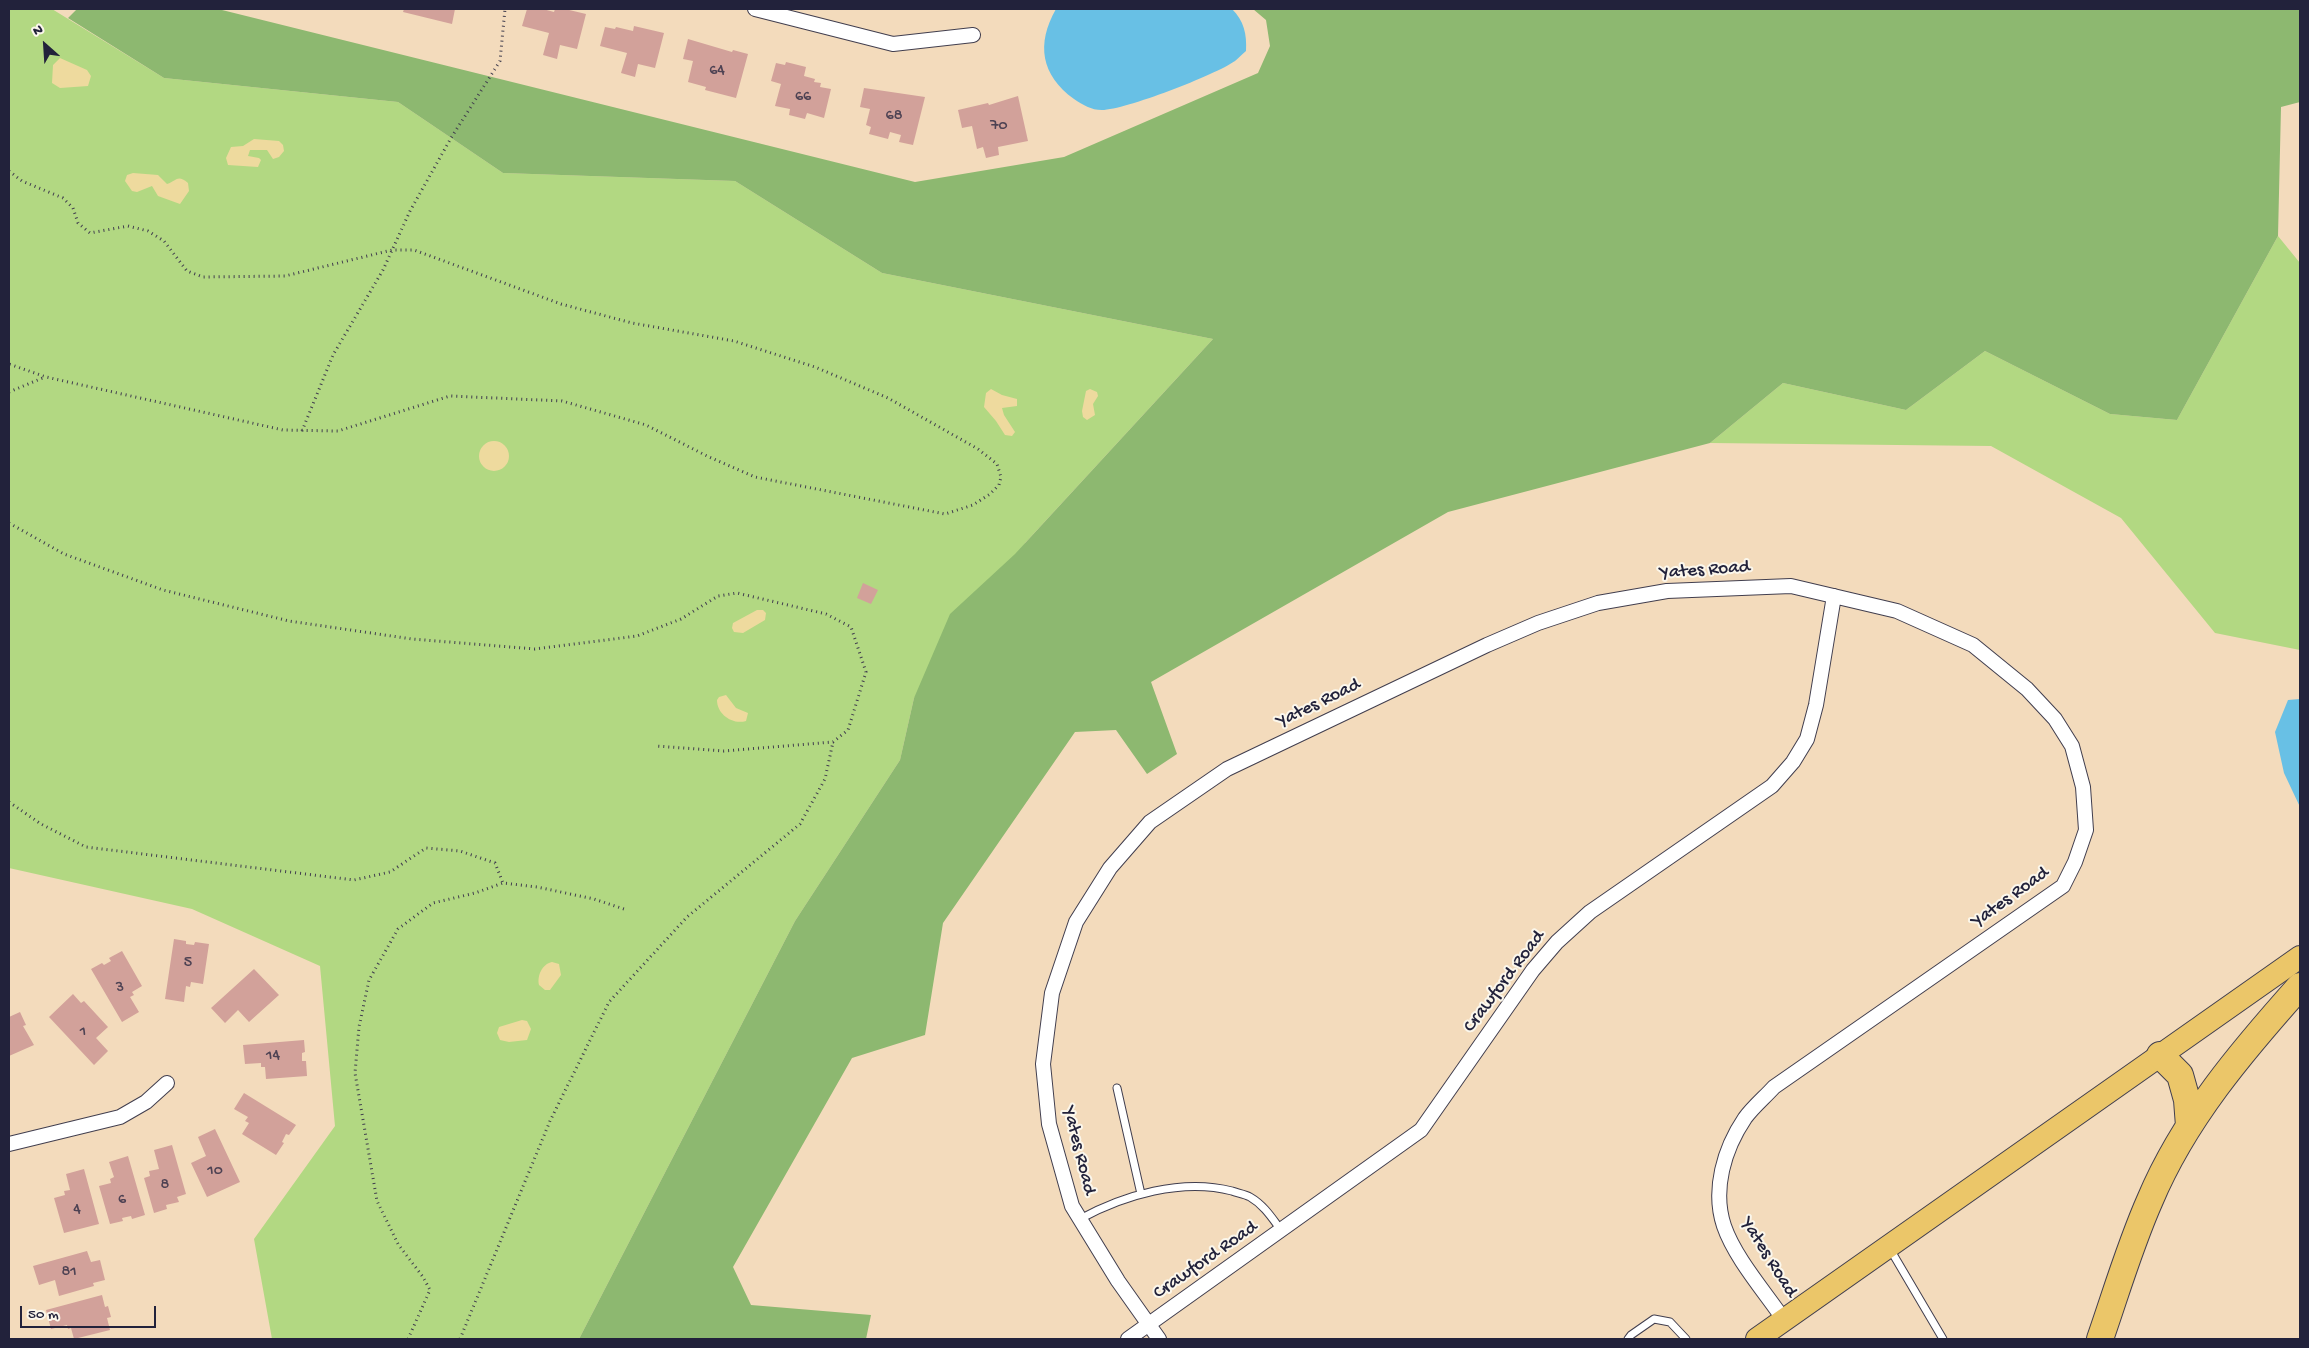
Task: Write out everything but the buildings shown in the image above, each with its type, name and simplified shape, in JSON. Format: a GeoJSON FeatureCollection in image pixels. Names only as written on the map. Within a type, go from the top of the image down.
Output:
{"type":"FeatureCollection","features":[{"type":"Feature","properties":{"kind":"highway"},"geometry":{"type":"LineString","coordinates":[[2100,1339],[2149,1200],[2189,1126],[2251,1041],[2300,986]]}},
{"type":"Feature","properties":{"kind":"highway"},"geometry":{"type":"LineString","coordinates":[[2160,1055],[2180,1075],[2187,1100],[2189,1126]]}},
{"type":"Feature","properties":{"kind":"main road"},"geometry":{"type":"LineString","coordinates":[[1757,1339],[2300,957]]}},
{"type":"Feature","properties":{"kind":"street"},"geometry":{"type":"LineString","coordinates":[[755,9],[893,44],[973,35]]}},
{"type":"Feature","properties":{"kind":"street","name":"Yates Road"},"geometry":{"type":"LineString","coordinates":[[1159,1339],[1118,1281],[1072,1206],[1049,1124],[1043,1064],[1052,992],[1076,922],[1110,868],[1150,822],[1227,769],[1487,644],[1538,623],[1598,602],[1667,590],[1725,587],[1791,586],[1834,596],[1897,611],[1973,645],[2028,688],[2055,719],[2072,746],[2083,787],[2086,830],[2076,862],[2063,886],[1774,1087],[1746,1117],[1728,1149],[1718,1195],[1724,1227],[1739,1254],[1784,1320]]}},
{"type":"Feature","properties":{"kind":"street","name":"Crawford Road"},"geometry":{"type":"LineString","coordinates":[[1128,1339],[1421,1130],[1533,970],[1557,942],[1583,918],[1772,786],[1793,762],[1806,739],[1816,705],[1834,596]]}},
{"type":"Feature","properties":{"kind":"street"},"geometry":{"type":"LineString","coordinates":[[9,1144],[120,1117],[146,1102],[167,1083]]}},
{"type":"Feature","properties":{"kind":"lane"},"geometry":{"type":"LineString","coordinates":[[1117,1088],[1141,1194]]}},
{"type":"Feature","properties":{"kind":"lane"},"geometry":{"type":"LineString","coordinates":[[1080,1219],[1116,1201],[1141,1194],[1159,1190],[1217,1188],[1249,1196],[1266,1210],[1281,1231]]}},
{"type":"Feature","properties":{"kind":"lane"},"geometry":{"type":"LineString","coordinates":[[1888,1246],[1943,1339]]}},
{"type":"Feature","properties":{"kind":"lane"},"geometry":{"type":"LineString","coordinates":[[1628,1339],[1654,1319],[1670,1322],[1686,1339]]}},
{"type":"Feature","properties":{"kind":"path"},"geometry":{"type":"LineString","coordinates":[[302,431],[333,355],[383,270],[410,211],[451,138],[500,61],[505,9]]}},
{"type":"Feature","properties":{"kind":"path"},"geometry":{"type":"LineString","coordinates":[[9,171],[22,181],[63,198],[73,208],[78,223],[90,234],[128,226],[148,231],[164,241],[187,271],[203,277],[285,276],[392,250],[414,250],[561,304],[632,323],[734,340],[815,367],[888,398],[978,448],[997,464],[1001,477],[999,485],[990,494],[973,505],[946,514],[839,495],[755,477],[707,456],[646,425],[562,401],[450,396],[338,431],[283,430],[46,376],[9,364]]}},
{"type":"Feature","properties":{"kind":"path"},"geometry":{"type":"LineString","coordinates":[[9,392],[46,376]]}},
{"type":"Feature","properties":{"kind":"path"},"geometry":{"type":"LineString","coordinates":[[9,523],[64,554],[163,590],[288,621],[412,639],[535,648],[637,636],[681,619],[718,596],[737,593],[826,614],[851,627],[866,672],[848,730],[833,742],[724,751],[656,746]]}},
{"type":"Feature","properties":{"kind":"path"},"geometry":{"type":"LineString","coordinates":[[460,1339],[550,1121],[609,1002],[687,917],[800,824],[825,779],[833,742]]}},
{"type":"Feature","properties":{"kind":"path"},"geometry":{"type":"LineString","coordinates":[[9,802],[41,824],[86,847],[354,880],[390,872],[426,848],[460,851],[495,863],[502,883]]}},
{"type":"Feature","properties":{"kind":"path"},"geometry":{"type":"LineString","coordinates":[[408,1339],[430,1290],[423,1277],[398,1244],[377,1201],[355,1073],[359,1026],[369,980],[398,929],[434,903],[475,893],[502,883],[537,886],[594,899],[627,910]]}},
{"type":"Feature","properties":{"kind":"green space"},"geometry":{"type":"Polygon","coordinates":[[[9,9],[52,9],[164,78],[398,102],[503,173],[735,181],[882,273],[1213,339],[1026,542],[914,698],[900,760],[795,921],[579,1339],[272,1339],[254,1239],[335,1126],[320,966],[192,909],[9,868],[9,9]]]}},
{"type":"Feature","properties":{"kind":"green space"},"geometry":{"type":"Polygon","coordinates":[[[77,9],[218,9],[915,182],[1064,157],[1258,73],[1270,46],[1266,20],[1253,9],[2300,9],[2300,102],[2281,107],[2278,236],[2177,420],[2110,414],[1985,351],[1906,410],[1783,383],[1710,443],[1448,512],[1151,682],[1177,754],[1147,774],[1116,730],[1075,732],[943,923],[925,1035],[852,1058],[733,1267],[751,1305],[871,1315],[866,1339],[579,1339],[795,921],[900,760],[914,698],[950,614],[1015,554],[1213,339],[882,273],[735,181],[503,173],[398,102],[164,78],[68,18],[77,9]]]}},
{"type":"Feature","properties":{"kind":"green space"},"geometry":{"type":"Polygon","coordinates":[[[2278,236],[2300,263],[2300,650],[2215,633],[2121,518],[1991,446],[1710,443],[1783,383],[1906,410],[1985,351],[2110,414],[2177,420],[2278,236]]]}},
{"type":"Feature","properties":{"kind":"sand"},"geometry":{"type":"Polygon","coordinates":[[[60,58],[87,70],[91,76],[88,86],[60,88],[52,83],[53,65],[60,58]]]}},
{"type":"Feature","properties":{"kind":"sand"},"geometry":{"type":"Polygon","coordinates":[[[254,139],[279,141],[283,145],[284,151],[279,157],[273,159],[267,150],[250,150],[248,156],[261,160],[258,167],[228,165],[226,158],[231,147],[243,146],[254,139]]]}},
{"type":"Feature","properties":{"kind":"sand"},"geometry":{"type":"Polygon","coordinates":[[[133,173],[158,175],[167,184],[181,179],[188,183],[189,191],[180,204],[158,196],[152,186],[137,192],[132,191],[125,181],[127,175],[133,173]]]}},
{"type":"Feature","properties":{"kind":"sand"},"geometry":{"type":"Polygon","coordinates":[[[991,389],[1002,395],[1017,399],[1017,406],[1002,408],[1004,415],[1015,432],[1012,436],[1005,435],[984,407],[986,393],[991,389]]]}},
{"type":"Feature","properties":{"kind":"sand"},"geometry":{"type":"Polygon","coordinates":[[[1090,389],[1097,392],[1098,396],[1093,404],[1095,415],[1087,420],[1083,417],[1082,411],[1086,391],[1090,389]]]}},
{"type":"Feature","properties":{"kind":"sand"},"geometry":{"type":"Polygon","coordinates":[[[494,441],[500,442],[508,450],[508,462],[500,470],[494,471],[488,470],[480,462],[479,456],[480,450],[488,442],[494,441]]]}},
{"type":"Feature","properties":{"kind":"sand"},"geometry":{"type":"Polygon","coordinates":[[[757,610],[763,610],[766,613],[765,620],[743,633],[734,632],[732,628],[733,623],[757,610]]]}},
{"type":"Feature","properties":{"kind":"sand"},"geometry":{"type":"Polygon","coordinates":[[[726,695],[736,708],[748,713],[746,721],[731,720],[722,714],[717,700],[719,697],[726,695]]]}},
{"type":"Feature","properties":{"kind":"sand"},"geometry":{"type":"Polygon","coordinates":[[[552,962],[559,964],[561,975],[550,990],[545,990],[539,985],[540,974],[545,965],[552,962]]]}},
{"type":"Feature","properties":{"kind":"sand"},"geometry":{"type":"Polygon","coordinates":[[[522,1020],[527,1021],[531,1029],[527,1040],[509,1042],[500,1040],[497,1033],[499,1027],[522,1020]]]}},
{"type":"Feature","properties":{"kind":"water"},"geometry":{"type":"Polygon","coordinates":[[[1056,9],[1232,9],[1244,28],[1246,51],[1235,61],[1209,75],[1170,91],[1130,104],[1102,110],[1094,109],[1087,107],[1063,90],[1054,80],[1049,69],[1044,47],[1046,34],[1056,9]]]}},
{"type":"Feature","properties":{"kind":"water"},"geometry":{"type":"Polygon","coordinates":[[[2300,699],[2300,807],[2284,773],[2275,732],[2288,700],[2300,699]]]}}]}
